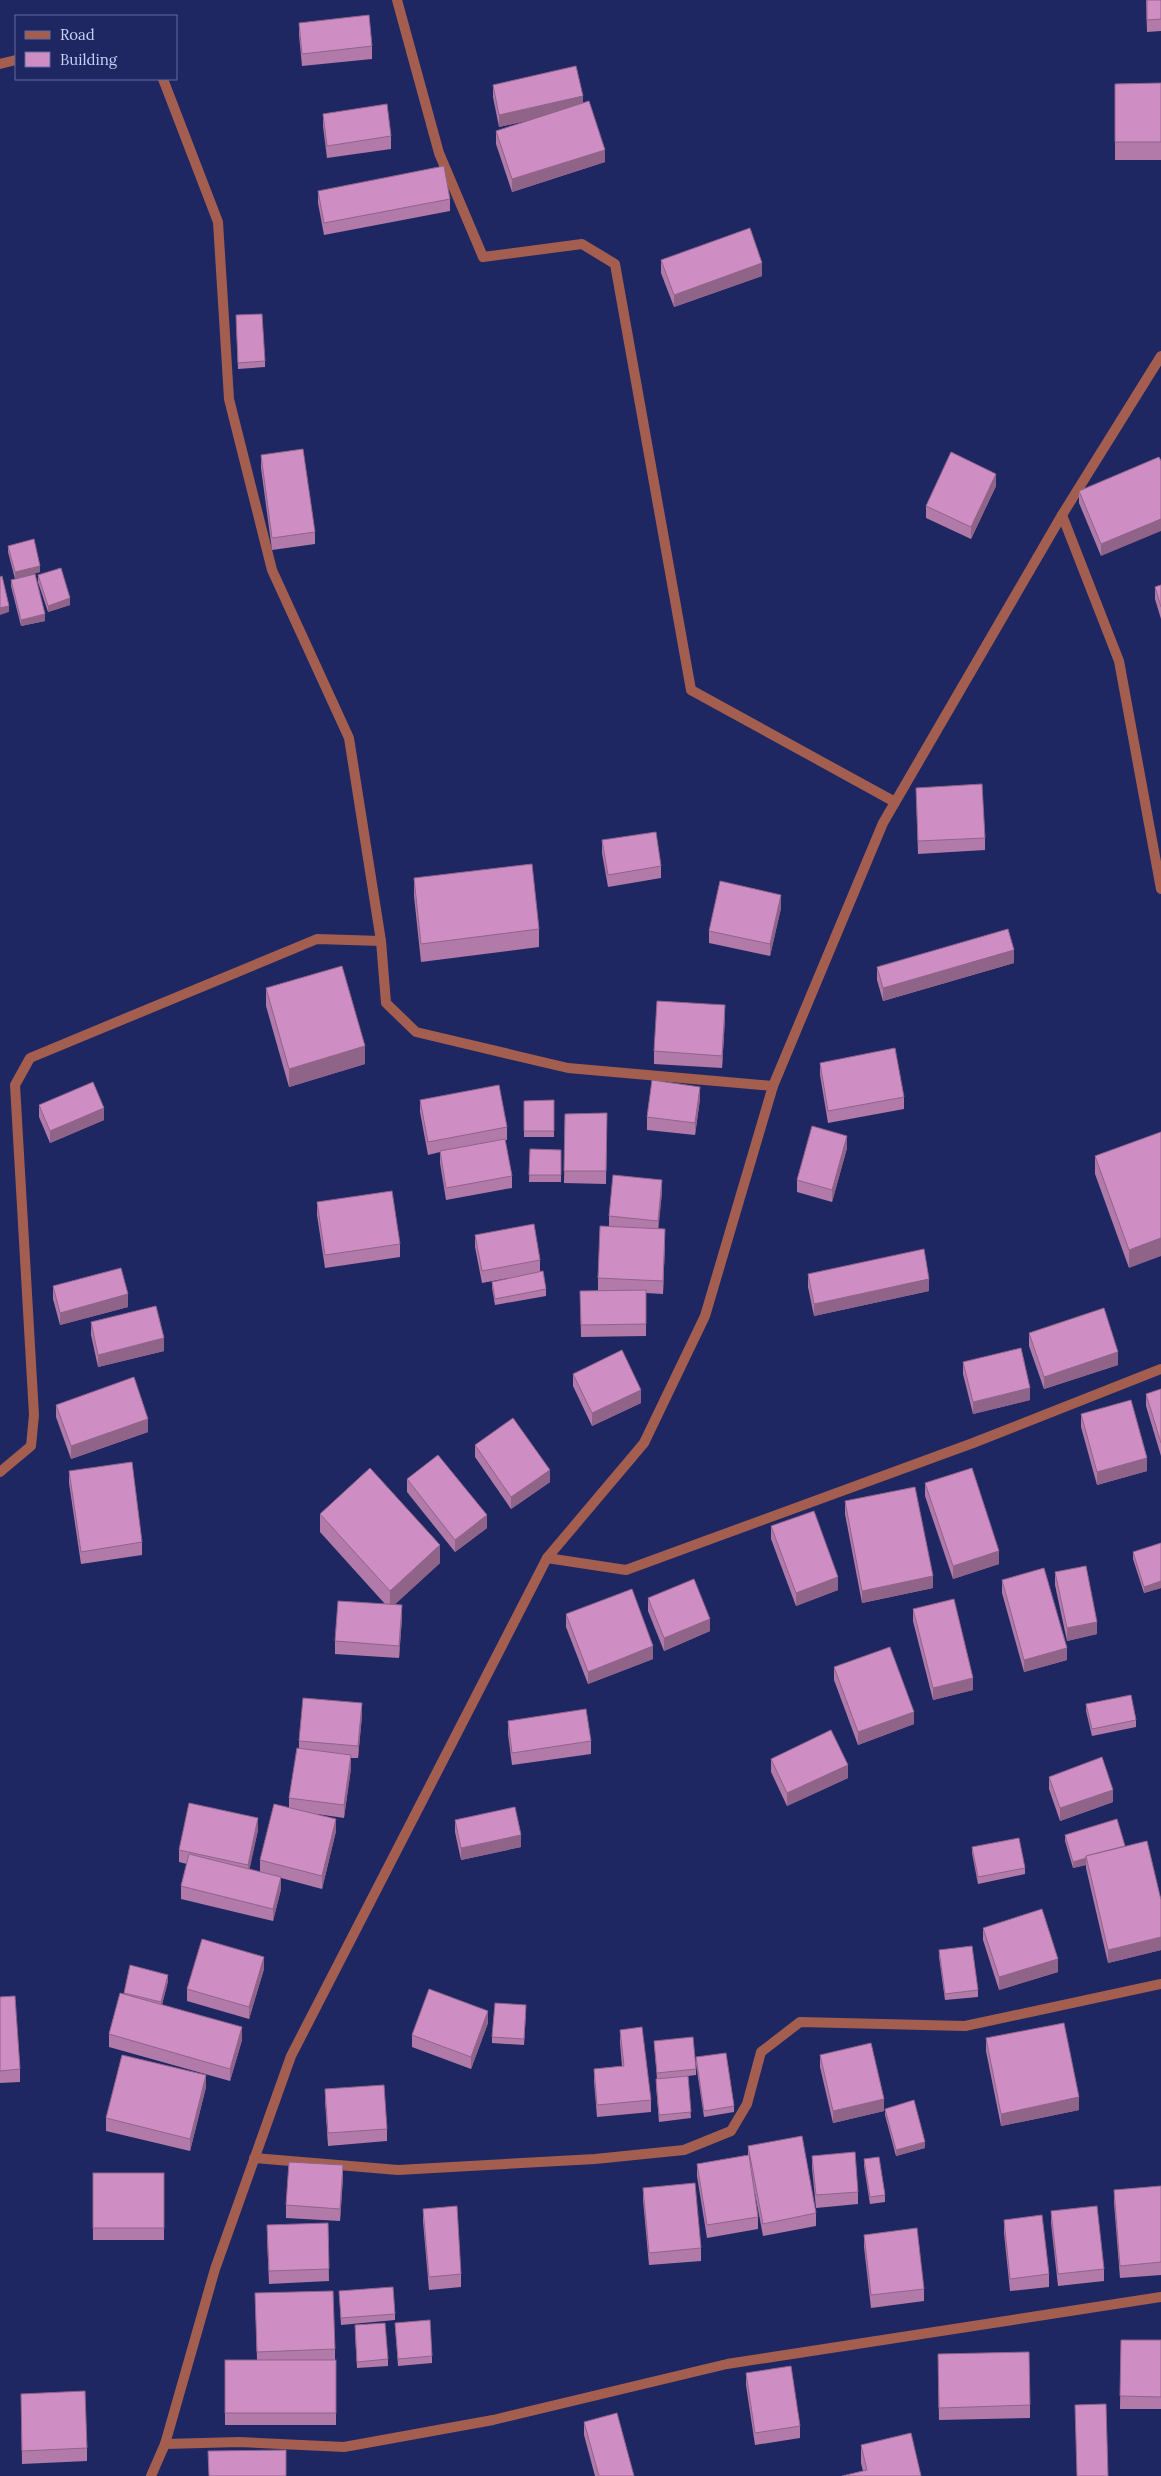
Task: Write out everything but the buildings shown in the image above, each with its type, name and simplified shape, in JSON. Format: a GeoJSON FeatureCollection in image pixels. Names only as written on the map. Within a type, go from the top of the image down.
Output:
{"type":"FeatureCollection","features":[{"type":"Feature","properties":{"kind":"street"},"geometry":{"type":"LineString","coordinates":[[396,0],[438,153],[483,257],[582,244],[615,264],[691,690],[895,802]]}},
{"type":"Feature","properties":{"kind":"street"},"geometry":{"type":"LineString","coordinates":[[0,64],[15,60]]}},
{"type":"Feature","properties":{"kind":"street"},"geometry":{"type":"LineString","coordinates":[[164,80],[218,222],[229,399],[272,570],[349,738],[381,941],[386,1003],[416,1032],[568,1068],[773,1086]]}},
{"type":"Feature","properties":{"kind":"street"},"geometry":{"type":"LineString","coordinates":[[151,2476],[165,2444],[216,2269],[291,2056],[548,1558],[644,1444],[705,1316],[773,1086],[883,823],[1062,514],[1161,356]]}},
{"type":"Feature","properties":{"kind":"street"},"geometry":{"type":"LineString","coordinates":[[1062,514],[1119,661],[1161,889]]}},
{"type":"Feature","properties":{"kind":"street"},"geometry":{"type":"LineString","coordinates":[[0,1472],[31,1446],[34,1415],[15,1085],[30,1058],[317,939],[381,941]]}},
{"type":"Feature","properties":{"kind":"street"},"geometry":{"type":"LineString","coordinates":[[548,1558],[626,1570],[973,1443],[1161,1370]]}},
{"type":"Feature","properties":{"kind":"street"},"geometry":{"type":"LineString","coordinates":[[254,2158],[398,2170],[595,2159],[684,2150],[731,2132],[747,2104],[761,2052],[800,2022],[965,2026],[1161,1984]]}},
{"type":"Feature","properties":{"kind":"street"},"geometry":{"type":"LineString","coordinates":[[165,2444],[239,2442],[344,2447],[493,2420],[727,2364],[1161,2297]]}}]}
